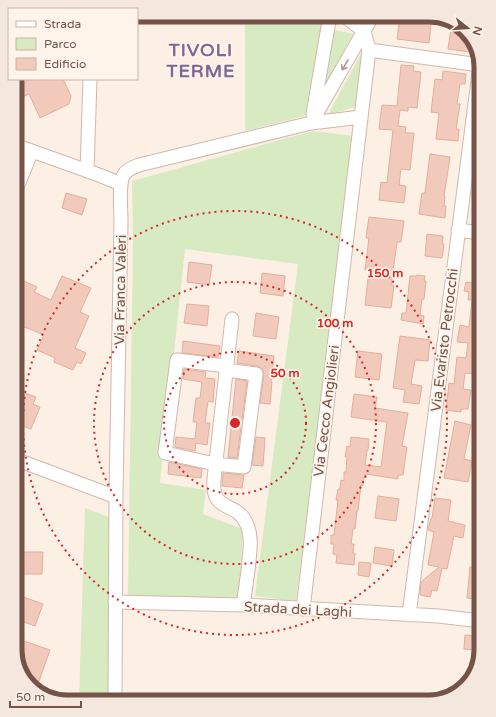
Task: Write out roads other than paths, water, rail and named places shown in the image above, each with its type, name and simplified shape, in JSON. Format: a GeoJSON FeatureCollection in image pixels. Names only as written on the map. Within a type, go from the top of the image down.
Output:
{"type":"FeatureCollection","features":[{"type":"Feature","properties":{"kind":"street"},"geometry":{"type":"LineString","coordinates":[[311,123],[329,22]]}},
{"type":"Feature","properties":{"kind":"street"},"geometry":{"type":"LineString","coordinates":[[352,22],[364,31]]}},
{"type":"Feature","properties":{"kind":"street"},"geometry":{"type":"LineString","coordinates":[[311,123],[369,22]]}},
{"type":"Feature","properties":{"kind":"street","name":"Via Cecco Angiolieri"},"geometry":{"type":"LineString","coordinates":[[302,609],[361,117],[368,50],[364,31]]}},
{"type":"Feature","properties":{"kind":"street"},"geometry":{"type":"LineString","coordinates":[[368,50],[474,64]]}},
{"type":"Feature","properties":{"kind":"street"},"geometry":{"type":"LineString","coordinates":[[90,80],[93,173]]}},
{"type":"Feature","properties":{"kind":"street","name":"Via Evaristo Petrocchi"},"geometry":{"type":"LineString","coordinates":[[409,615],[474,110]]}},
{"type":"Feature","properties":{"kind":"street"},"geometry":{"type":"LineString","coordinates":[[93,173],[139,165],[311,123],[361,117]]}},
{"type":"Feature","properties":{"kind":"street"},"geometry":{"type":"LineString","coordinates":[[22,148],[121,184],[122,177],[125,173],[139,165]]}},
{"type":"Feature","properties":{"kind":"street"},"geometry":{"type":"LineString","coordinates":[[22,176],[32,152]]}},
{"type":"Feature","properties":{"kind":"street","name":"Via Franca Valeri"},"geometry":{"type":"LineString","coordinates":[[114,695],[121,184]]}},
{"type":"Feature","properties":{"kind":"street"},"geometry":{"type":"LineString","coordinates":[[458,230],[474,232]]}},
{"type":"Feature","properties":{"kind":"street"},"geometry":{"type":"LineString","coordinates":[[232,319],[213,489],[215,498],[221,503],[235,510],[247,524],[250,551],[244,606]]}},
{"type":"Feature","properties":{"kind":"street"},"geometry":{"type":"LineString","coordinates":[[177,360],[226,368],[256,374],[244,467],[215,464],[165,453],[177,360]]}},
{"type":"Feature","properties":{"kind":"street"},"geometry":{"type":"LineString","coordinates":[[22,462],[116,497]]}},
{"type":"Feature","properties":{"kind":"street","name":"Strada dei Laghi"},"geometry":{"type":"LineString","coordinates":[[115,602],[244,606],[438,616],[474,620]]}},
{"type":"Feature","properties":{"kind":"district","name":"TIVOLI TERME"},"geometry":{"type":"Point","coordinates":[201,60]}}]}
